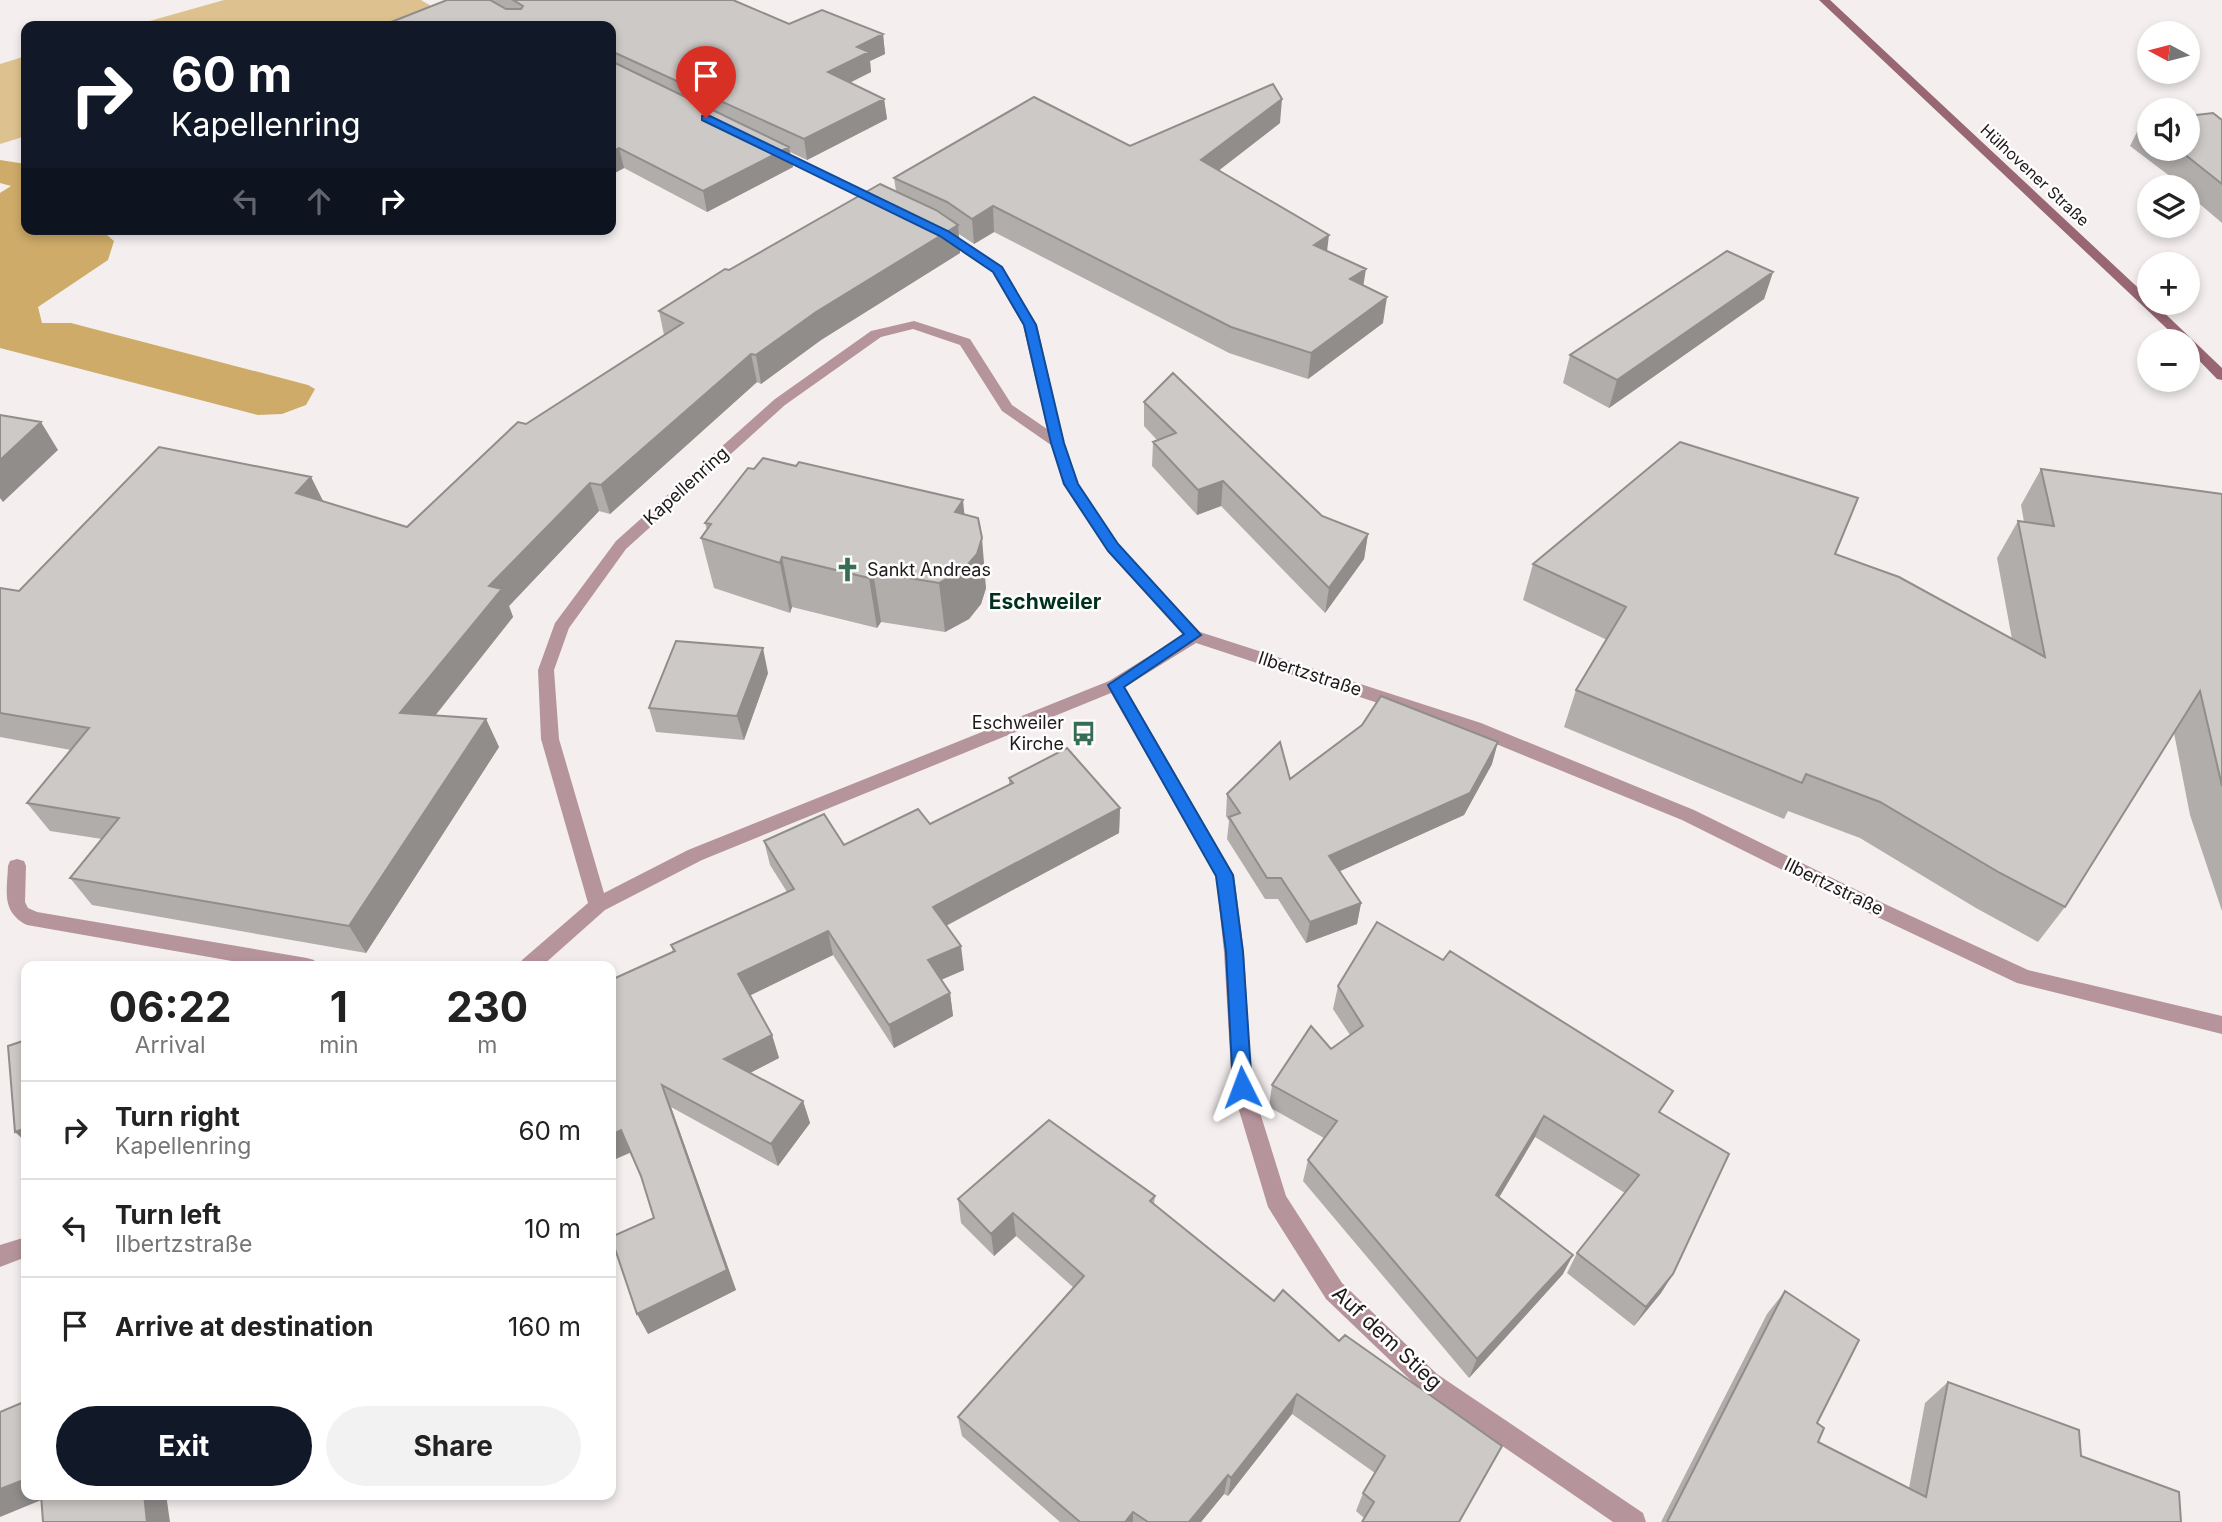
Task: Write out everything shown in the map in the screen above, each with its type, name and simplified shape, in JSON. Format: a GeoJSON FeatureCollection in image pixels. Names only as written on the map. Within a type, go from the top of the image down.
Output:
{"type":"FeatureCollection","features":[{"type":"Feature","properties":{"kind":"main road","name":"Hülhovener Straße"},"geometry":{"type":"LineString","coordinates":[[1824,0],[2222,376]]}},
{"type":"Feature","properties":{"kind":"street"},"geometry":{"type":"LineString","coordinates":[[759,144],[894,209]]}},
{"type":"Feature","properties":{"kind":"street","name":"Ilbertzstraße"},"geometry":{"type":"LineString","coordinates":[[932,227],[998,270],[1030,325],[1058,443],[1071,484],[1113,548],[1194,635],[1475,728],[1663,804],[2024,977],[2222,1026]]}},
{"type":"Feature","properties":{"kind":"street","name":"Kapellenring"},"geometry":{"type":"LineString","coordinates":[[598,905],[551,739],[547,670],[561,627],[621,545],[780,402],[876,334],[914,325],[965,342],[1007,408],[1058,443]]}},
{"type":"Feature","properties":{"kind":"street"},"geometry":{"type":"LineString","coordinates":[[536,961],[598,905],[695,855],[1115,685],[1194,635]]}},
{"type":"Feature","properties":{"kind":"street","name":"Auf dem Stieg"},"geometry":{"type":"LineString","coordinates":[[1115,685],[1225,875],[1234,952],[1242,1087],[1276,1200],[1334,1292],[1429,1382],[1634,1522]]}},
{"type":"Feature","properties":{"kind":"street"},"geometry":{"type":"LineString","coordinates":[[18,866],[16,902],[21,912],[34,919],[278,961]]}},
{"type":"Feature","properties":{"kind":"street"},"geometry":{"type":"LineString","coordinates":[[0,1256],[21,1249]]}},
{"type":"Feature","properties":{"kind":"shaded area"},"geometry":{"type":"Polygon","coordinates":[[[224,0],[421,0],[441,12],[411,21],[150,21],[224,0]]]}},
{"type":"Feature","properties":{"kind":"shaded area"},"geometry":{"type":"Polygon","coordinates":[[[21,58],[21,138],[0,144],[0,64],[21,58]]]}},
{"type":"Feature","properties":{"kind":"shaded area"},"geometry":{"type":"Polygon","coordinates":[[[0,160],[21,163],[21,235],[107,235],[114,241],[108,260],[38,307],[42,323],[71,323],[308,385],[315,389],[306,405],[282,414],[258,415],[0,348],[0,193],[11,186],[0,183],[0,160]]]}},
{"type":"Feature","properties":{"kind":"building"},"geometry":{"type":"Polygon","coordinates":[[[447,0],[490,0],[506,9],[521,9],[523,6],[513,0],[733,0],[789,24],[822,10],[883,34],[857,47],[869,52],[828,72],[884,99],[804,139],[616,53],[616,21],[394,21],[447,0]]]}},
{"type":"Feature","properties":{"kind":"building"},"geometry":{"type":"Polygon","coordinates":[[[616,63],[789,147],[703,191],[619,148],[616,150],[616,63]]]}},
{"type":"Feature","properties":{"kind":"building"},"geometry":{"type":"Polygon","coordinates":[[[1273,84],[1282,99],[1201,160],[1329,235],[1314,245],[1366,269],[1350,279],[1387,297],[1311,353],[1231,327],[993,206],[972,219],[947,202],[894,178],[1034,97],[1130,146],[1273,84]]]}},
{"type":"Feature","properties":{"kind":"building"},"geometry":{"type":"Polygon","coordinates":[[[2213,113],[2222,120],[2222,184],[2193,161],[2200,161],[2200,115],[2213,113]]]}},
{"type":"Feature","properties":{"kind":"building"},"geometry":{"type":"Polygon","coordinates":[[[880,184],[936,210],[958,225],[816,312],[756,355],[751,354],[601,485],[590,483],[489,586],[502,589],[400,713],[486,719],[349,926],[70,878],[119,818],[27,803],[89,728],[0,713],[0,588],[19,591],[159,447],[311,477],[296,493],[407,527],[518,422],[526,424],[683,323],[659,311],[725,269],[729,270],[880,184]]]}},
{"type":"Feature","properties":{"kind":"building"},"geometry":{"type":"Polygon","coordinates":[[[1727,251],[1773,272],[1617,380],[1570,355],[1727,251]]]}},
{"type":"Feature","properties":{"kind":"building"},"geometry":{"type":"Polygon","coordinates":[[[1173,373],[1322,516],[1368,534],[1329,588],[1223,481],[1198,490],[1153,442],[1176,433],[1144,402],[1173,373]]]}},
{"type":"Feature","properties":{"kind":"building"},"geometry":{"type":"Polygon","coordinates":[[[0,415],[41,422],[0,460],[0,415]]]}},
{"type":"Feature","properties":{"kind":"building"},"geometry":{"type":"Polygon","coordinates":[[[1680,442],[1858,498],[1835,554],[1899,577],[2045,657],[2018,521],[2054,526],[2041,469],[2222,494],[2222,786],[2200,691],[2065,907],[2000,873],[1880,802],[1806,774],[1802,783],[1576,690],[1626,607],[1533,564],[1680,442]]]}},
{"type":"Feature","properties":{"kind":"building"},"geometry":{"type":"Polygon","coordinates":[[[763,458],[796,466],[799,462],[963,500],[955,512],[978,518],[982,538],[977,554],[964,569],[939,583],[873,572],[869,578],[782,557],[780,563],[701,538],[711,524],[705,523],[748,468],[754,469],[763,458]]]}},
{"type":"Feature","properties":{"kind":"building"},"geometry":{"type":"Polygon","coordinates":[[[676,641],[763,648],[737,716],[649,708],[676,641]]]}},
{"type":"Feature","properties":{"kind":"building"},"geometry":{"type":"Polygon","coordinates":[[[1381,696],[1498,742],[1470,793],[1329,856],[1361,903],[1310,922],[1281,878],[1267,878],[1229,817],[1240,813],[1227,794],[1280,742],[1290,779],[1362,725],[1381,696]]]}},
{"type":"Feature","properties":{"kind":"building"},"geometry":{"type":"Polygon","coordinates":[[[1067,748],[1120,808],[933,907],[961,946],[928,960],[950,993],[889,1025],[828,931],[738,974],[772,1035],[724,1059],[803,1101],[771,1144],[662,1085],[727,1270],[637,1314],[616,1252],[616,1235],[654,1218],[641,1176],[621,1130],[616,1132],[616,978],[675,951],[671,945],[794,889],[764,841],[824,814],[844,845],[918,809],[930,824],[1013,783],[1009,778],[1067,748]]]}},
{"type":"Feature","properties":{"kind":"building"},"geometry":{"type":"Polygon","coordinates":[[[1377,922],[1443,960],[1450,951],[1673,1091],[1659,1112],[1729,1154],[1673,1274],[1646,1307],[1577,1253],[1639,1175],[1544,1116],[1496,1195],[1573,1255],[1477,1359],[1308,1160],[1337,1121],[1272,1085],[1311,1026],[1331,1049],[1363,1026],[1338,986],[1377,922]]]}},
{"type":"Feature","properties":{"kind":"building"},"geometry":{"type":"Polygon","coordinates":[[[21,1042],[21,1130],[15,1132],[8,1046],[21,1042]]]}},
{"type":"Feature","properties":{"kind":"building"},"geometry":{"type":"Polygon","coordinates":[[[1049,1120],[1155,1196],[1150,1201],[1274,1301],[1283,1290],[1339,1341],[1345,1335],[1502,1446],[1459,1522],[1362,1522],[1374,1502],[1363,1493],[1385,1456],[1297,1394],[1231,1478],[1228,1475],[1189,1522],[1148,1522],[1133,1512],[1125,1522],[1080,1522],[958,1417],[1084,1276],[1013,1213],[991,1234],[958,1199],[1049,1120]]]}},
{"type":"Feature","properties":{"kind":"building"},"geometry":{"type":"Polygon","coordinates":[[[1785,1291],[1859,1340],[1817,1423],[1824,1428],[1818,1442],[1926,1497],[1948,1382],[2079,1430],[2081,1456],[2179,1492],[2181,1522],[1667,1522],[1785,1291]]]}},
{"type":"Feature","properties":{"kind":"building"},"geometry":{"type":"Polygon","coordinates":[[[21,1403],[21,1481],[0,1489],[0,1412],[21,1403]]]}},
{"type":"Feature","properties":{"kind":"building"},"geometry":{"type":"Polygon","coordinates":[[[41,1500],[145,1500],[147,1522],[43,1522],[41,1500]]]}},
{"type":"Feature","properties":{"kind":"place","name":"Sankt Andreas"},"geometry":{"type":"Point","coordinates":[847,570]}},
{"type":"Feature","properties":{"kind":"place","name":"Eschweiler Kirche"},"geometry":{"type":"Point","coordinates":[1084,733]}},
{"type":"Feature","properties":{"kind":"district","name":"Eschweiler"},"geometry":{"type":"Point","coordinates":[1045,602]}},
{"type":"Feature","properties":{"kind":"route"},"geometry":{"type":"LineString","coordinates":[[706,118],[944,233],[998,270],[1030,325],[1058,443],[1071,484],[1113,548],[1194,635],[1115,685],[1225,875],[1234,952],[1242,1087]]}}]}
